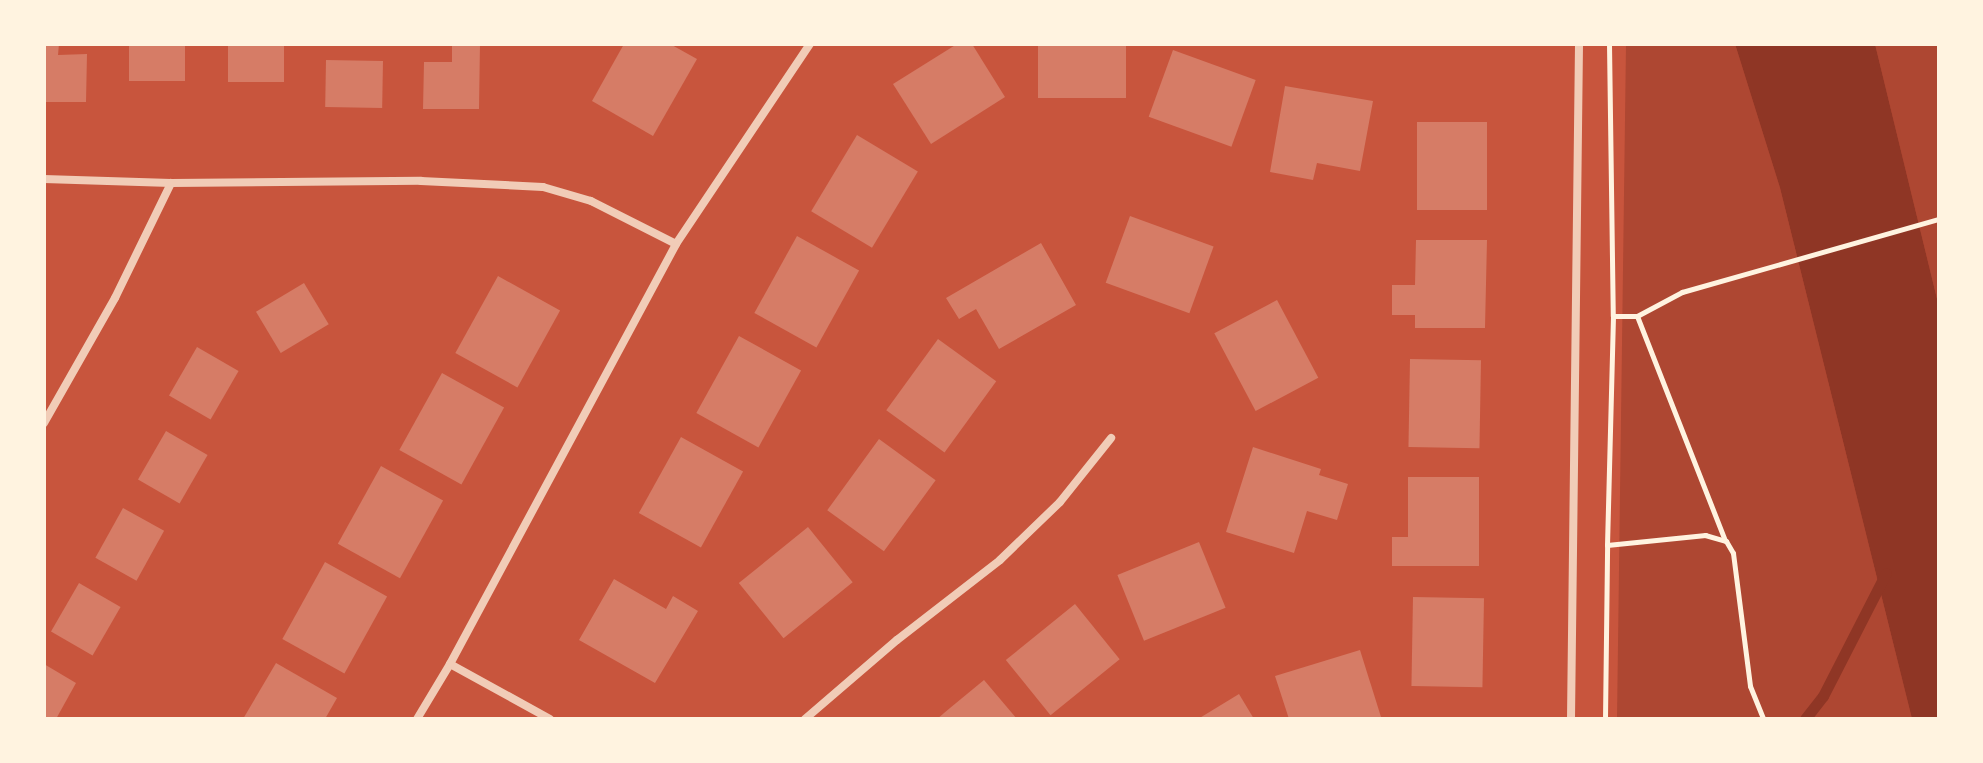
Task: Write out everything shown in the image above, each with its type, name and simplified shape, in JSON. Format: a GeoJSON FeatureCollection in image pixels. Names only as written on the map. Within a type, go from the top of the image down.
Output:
{"type":"FeatureCollection","features":[{"type":"Feature","properties":{"kind":"street"},"geometry":{"type":"LineString","coordinates":[[417,719],[450,664],[676,244],[810,44]]}},
{"type":"Feature","properties":{"kind":"street"},"geometry":{"type":"LineString","coordinates":[[1571,719],[1579,44]]}},
{"type":"Feature","properties":{"kind":"street"},"geometry":{"type":"LineString","coordinates":[[44,179],[171,183],[421,181],[543,187],[591,201],[676,244]]}},
{"type":"Feature","properties":{"kind":"street"},"geometry":{"type":"LineString","coordinates":[[44,423],[115,298],[171,183]]}},
{"type":"Feature","properties":{"kind":"street"},"geometry":{"type":"LineString","coordinates":[[805,719],[897,640],[1000,560],[1060,502],[1111,438]]}},
{"type":"Feature","properties":{"kind":"street"},"geometry":{"type":"LineString","coordinates":[[450,664],[550,719]]}},
{"type":"Feature","properties":{"kind":"path"},"geometry":{"type":"LineString","coordinates":[[1605,719],[1613,316],[1609,44]]}},
{"type":"Feature","properties":{"kind":"path"},"geometry":{"type":"LineString","coordinates":[[1613,316],[1637,316],[1682,292],[1939,219]]}},
{"type":"Feature","properties":{"kind":"path"},"geometry":{"type":"LineString","coordinates":[[1637,316],[1733,553],[1750,686],[1763,719]]}},
{"type":"Feature","properties":{"kind":"path"},"geometry":{"type":"LineString","coordinates":[[1607,545],[1705,535],[1726,541]]}},
{"type":"Feature","properties":{"kind":"shaded area"},"geometry":{"type":"Polygon","coordinates":[[[1626,44],[1735,44],[1780,188],[1912,719],[1617,719],[1626,44]]]}},
{"type":"Feature","properties":{"kind":"shaded area"},"geometry":{"type":"Polygon","coordinates":[[[1735,44],[1875,44],[1939,307],[1939,719],[1912,719],[1780,188],[1735,44]]]}},
{"type":"Feature","properties":{"kind":"shaded area"},"geometry":{"type":"Polygon","coordinates":[[[1875,44],[1939,44],[1939,307],[1875,44]]]}},
{"type":"Feature","properties":{"kind":"building"},"geometry":{"type":"Polygon","coordinates":[[[44,44],[59,44],[58,55],[87,54],[86,102],[44,102],[44,44]]]}},
{"type":"Feature","properties":{"kind":"building"},"geometry":{"type":"Polygon","coordinates":[[[129,44],[185,44],[185,81],[129,81],[129,44]]]}},
{"type":"Feature","properties":{"kind":"building"},"geometry":{"type":"Polygon","coordinates":[[[228,44],[284,44],[284,82],[228,82],[228,44]]]}},
{"type":"Feature","properties":{"kind":"building"},"geometry":{"type":"Polygon","coordinates":[[[452,44],[480,44],[479,109],[423,109],[424,62],[452,62],[452,44]]]}},
{"type":"Feature","properties":{"kind":"building"},"geometry":{"type":"Polygon","coordinates":[[[624,44],[670,44],[697,59],[653,136],[592,101],[624,44]]]}},
{"type":"Feature","properties":{"kind":"building"},"geometry":{"type":"Polygon","coordinates":[[[957,44],[972,44],[1005,97],[931,144],[893,84],[957,44]]]}},
{"type":"Feature","properties":{"kind":"building"},"geometry":{"type":"Polygon","coordinates":[[[1038,44],[1126,44],[1126,98],[1038,98],[1038,44]]]}},
{"type":"Feature","properties":{"kind":"building"},"geometry":{"type":"Polygon","coordinates":[[[1173,50],[1256,80],[1231,147],[1149,117],[1173,50]]]}},
{"type":"Feature","properties":{"kind":"building"},"geometry":{"type":"Polygon","coordinates":[[[326,60],[383,61],[382,108],[325,107],[326,60]]]}},
{"type":"Feature","properties":{"kind":"building"},"geometry":{"type":"Polygon","coordinates":[[[1285,86],[1373,101],[1360,171],[1317,163],[1313,180],[1270,172],[1285,86]]]}},
{"type":"Feature","properties":{"kind":"building"},"geometry":{"type":"Polygon","coordinates":[[[1417,122],[1487,122],[1487,210],[1417,210],[1417,122]]]}},
{"type":"Feature","properties":{"kind":"building"},"geometry":{"type":"Polygon","coordinates":[[[857,135],[918,172],[872,248],[811,211],[857,135]]]}},
{"type":"Feature","properties":{"kind":"building"},"geometry":{"type":"Polygon","coordinates":[[[1130,216],[1214,246],[1189,313],[1106,283],[1130,216]]]}},
{"type":"Feature","properties":{"kind":"building"},"geometry":{"type":"Polygon","coordinates":[[[797,236],[859,270],[816,347],[754,313],[797,236]]]}},
{"type":"Feature","properties":{"kind":"building"},"geometry":{"type":"Polygon","coordinates":[[[1416,240],[1487,240],[1485,328],[1415,328],[1415,315],[1392,315],[1392,285],[1415,285],[1416,240]]]}},
{"type":"Feature","properties":{"kind":"building"},"geometry":{"type":"Polygon","coordinates":[[[1041,243],[1076,305],[999,349],[976,309],[959,319],[946,298],[1041,243]]]}},
{"type":"Feature","properties":{"kind":"building"},"geometry":{"type":"Polygon","coordinates":[[[498,276],[560,310],[517,387],[455,353],[498,276]]]}},
{"type":"Feature","properties":{"kind":"building"},"geometry":{"type":"Polygon","coordinates":[[[304,283],[329,324],[281,353],[256,312],[304,283]]]}},
{"type":"Feature","properties":{"kind":"building"},"geometry":{"type":"Polygon","coordinates":[[[1277,300],[1318,378],[1256,411],[1214,333],[1277,300]]]}},
{"type":"Feature","properties":{"kind":"building"},"geometry":{"type":"Polygon","coordinates":[[[739,336],[801,370],[758,447],[696,413],[739,336]]]}},
{"type":"Feature","properties":{"kind":"building"},"geometry":{"type":"Polygon","coordinates":[[[938,339],[996,381],[945,453],[886,410],[938,339]]]}},
{"type":"Feature","properties":{"kind":"building"},"geometry":{"type":"Polygon","coordinates":[[[197,347],[239,371],[211,419],[169,395],[197,347]]]}},
{"type":"Feature","properties":{"kind":"building"},"geometry":{"type":"Polygon","coordinates":[[[1410,359],[1481,360],[1479,448],[1408,447],[1410,359]]]}},
{"type":"Feature","properties":{"kind":"building"},"geometry":{"type":"Polygon","coordinates":[[[442,373],[504,407],[461,484],[399,450],[442,373]]]}},
{"type":"Feature","properties":{"kind":"building"},"geometry":{"type":"Polygon","coordinates":[[[166,431],[208,455],[180,503],[138,479],[166,431]]]}},
{"type":"Feature","properties":{"kind":"building"},"geometry":{"type":"Polygon","coordinates":[[[681,437],[743,471],[701,548],[639,513],[681,437]]]}},
{"type":"Feature","properties":{"kind":"building"},"geometry":{"type":"Polygon","coordinates":[[[879,439],[936,480],[884,551],[827,510],[879,439]]]}},
{"type":"Feature","properties":{"kind":"building"},"geometry":{"type":"Polygon","coordinates":[[[1253,447],[1321,469],[1319,475],[1348,484],[1337,520],[1307,511],[1294,553],[1226,532],[1253,447]]]}},
{"type":"Feature","properties":{"kind":"building"},"geometry":{"type":"Polygon","coordinates":[[[381,466],[443,500],[400,578],[338,544],[381,466]]]}},
{"type":"Feature","properties":{"kind":"building"},"geometry":{"type":"Polygon","coordinates":[[[1408,477],[1479,477],[1479,566],[1392,566],[1392,537],[1408,537],[1408,477]]]}},
{"type":"Feature","properties":{"kind":"building"},"geometry":{"type":"Polygon","coordinates":[[[123,508],[164,531],[136,581],[95,558],[123,508]]]}},
{"type":"Feature","properties":{"kind":"building"},"geometry":{"type":"Polygon","coordinates":[[[808,527],[853,582],[784,638],[739,583],[808,527]]]}},
{"type":"Feature","properties":{"kind":"building"},"geometry":{"type":"Polygon","coordinates":[[[1199,542],[1226,608],[1144,641],[1117,575],[1199,542]]]}},
{"type":"Feature","properties":{"kind":"building"},"geometry":{"type":"Polygon","coordinates":[[[325,562],[387,596],[344,673],[282,639],[325,562]]]}},
{"type":"Feature","properties":{"kind":"building"},"geometry":{"type":"Polygon","coordinates":[[[614,579],[666,609],[673,596],[698,611],[655,683],[579,640],[614,579]]]}},
{"type":"Feature","properties":{"kind":"building"},"geometry":{"type":"Polygon","coordinates":[[[79,583],[121,607],[93,655],[51,631],[79,583]]]}},
{"type":"Feature","properties":{"kind":"building"},"geometry":{"type":"Polygon","coordinates":[[[1413,597],[1484,598],[1482,687],[1411,686],[1413,597]]]}},
{"type":"Feature","properties":{"kind":"building"},"geometry":{"type":"Polygon","coordinates":[[[1075,604],[1120,659],[1051,715],[1006,660],[1075,604]]]}},
{"type":"Feature","properties":{"kind":"building"},"geometry":{"type":"Polygon","coordinates":[[[1360,650],[1381,717],[1289,719],[1275,676],[1360,650]]]}},
{"type":"Feature","properties":{"kind":"building"},"geometry":{"type":"Polygon","coordinates":[[[276,663],[337,698],[325,719],[243,719],[276,663]]]}},
{"type":"Feature","properties":{"kind":"building"},"geometry":{"type":"Polygon","coordinates":[[[44,664],[76,683],[56,719],[44,719],[44,664]]]}},
{"type":"Feature","properties":{"kind":"building"},"geometry":{"type":"Polygon","coordinates":[[[984,680],[1017,719],[937,719],[950,708],[984,680]]]}},
{"type":"Feature","properties":{"kind":"building"},"geometry":{"type":"Polygon","coordinates":[[[1239,694],[1254,719],[1198,719],[1239,694]]]}},
{"type":"Feature","properties":{"kind":"waterway"},"geometry":{"type":"LineString","coordinates":[[1805,719],[1823,696],[1886,573]]}}]}
